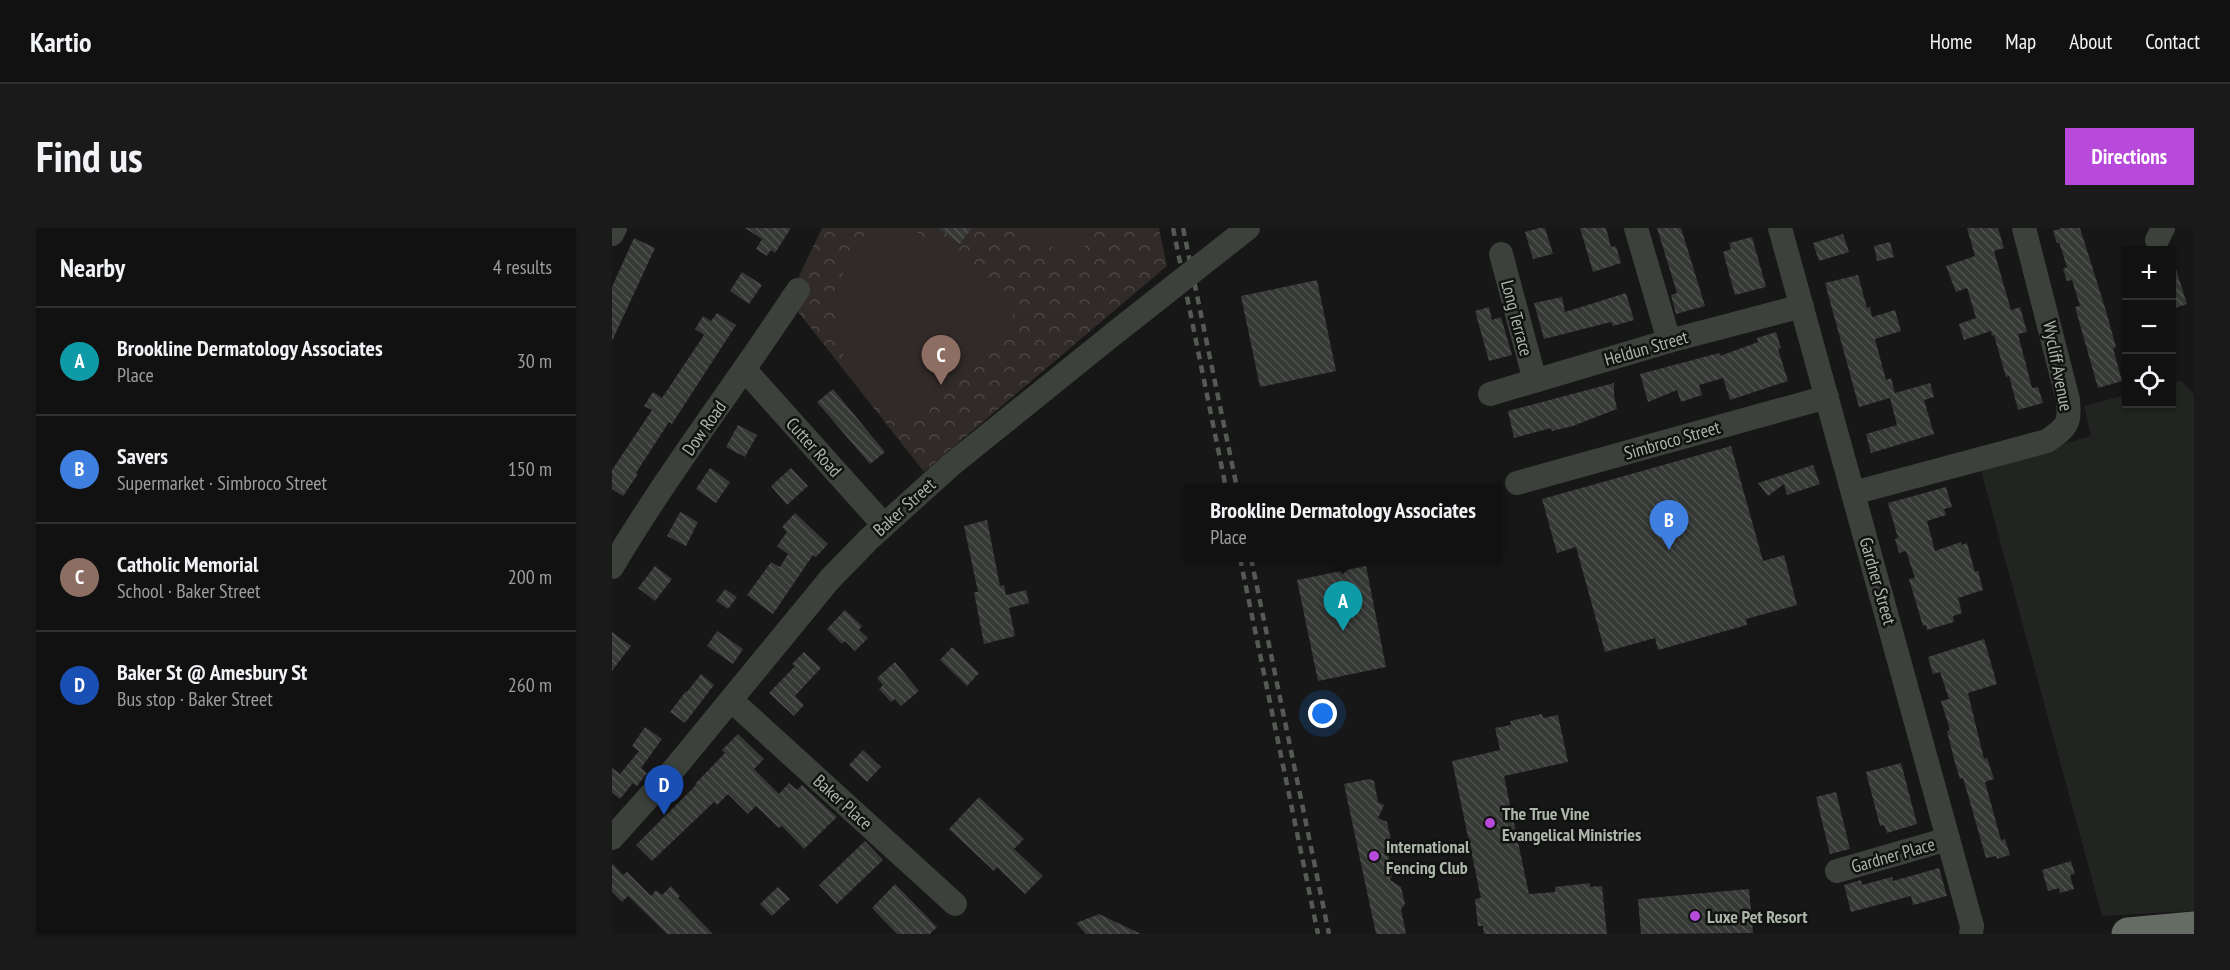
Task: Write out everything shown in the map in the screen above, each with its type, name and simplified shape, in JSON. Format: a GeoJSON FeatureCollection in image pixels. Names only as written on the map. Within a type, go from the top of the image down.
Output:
{"type":"FeatureCollection","features":[{"type":"Feature","properties":{"kind":"highway"},"geometry":{"type":"LineString","coordinates":[[2128,934],[2178,931]]}},
{"type":"Feature","properties":{"kind":"street"},"geometry":{"type":"LineString","coordinates":[[612,234],[615,228]]}},
{"type":"Feature","properties":{"kind":"street","name":"Baker Street"},"geometry":{"type":"LineString","coordinates":[[612,838],[674,769],[830,579],[883,524],[951,465],[1248,228]]}},
{"type":"Feature","properties":{"kind":"street"},"geometry":{"type":"LineString","coordinates":[[1636,228],[1669,341]]}},
{"type":"Feature","properties":{"kind":"street","name":"Gardner Street"},"geometry":{"type":"LineString","coordinates":[[1780,228],[1972,926],[1971,934]]}},
{"type":"Feature","properties":{"kind":"street","name":"Wycliff Avenue"},"geometry":{"type":"LineString","coordinates":[[1853,493],[2047,441],[2065,428],[2070,417],[2068,400],[2024,228]]}},
{"type":"Feature","properties":{"kind":"street","name":"Long Terrace"},"geometry":{"type":"LineString","coordinates":[[1501,254],[1534,381]]}},
{"type":"Feature","properties":{"kind":"street","name":"Dow Road"},"geometry":{"type":"LineString","coordinates":[[612,567],[798,290]]}},
{"type":"Feature","properties":{"kind":"street","name":"Heldun Street"},"geometry":{"type":"LineString","coordinates":[[1490,394],[1669,341],[1802,306]]}},
{"type":"Feature","properties":{"kind":"street","name":"Cutter Road"},"geometry":{"type":"LineString","coordinates":[[746,370],[883,524]]}},
{"type":"Feature","properties":{"kind":"street","name":"Simbroco Street"},"geometry":{"type":"LineString","coordinates":[[1517,483],[1827,397]]}},
{"type":"Feature","properties":{"kind":"street","name":"Baker Place"},"geometry":{"type":"LineString","coordinates":[[730,700],[955,904]]}},
{"type":"Feature","properties":{"kind":"street","name":"Gardner Place"},"geometry":{"type":"LineString","coordinates":[[1837,871],[1948,839]]}},
{"type":"Feature","properties":{"kind":"shaded area"},"geometry":{"type":"Polygon","coordinates":[[[2181,381],[2194,394],[2194,911],[2102,916],[1980,467],[2091,436],[2084,406],[2122,396],[2122,408],[2176,408],[2176,382],[2181,381]]]}},
{"type":"Feature","properties":{"kind":"green space"},"geometry":{"type":"Polygon","coordinates":[[[822,228],[1159,228],[1167,266],[924,472],[788,299],[822,228]]]}},
{"type":"Feature","properties":{"kind":"green space"},"geometry":{"type":"Polygon","coordinates":[[[871,228],[910,228],[1001,287],[1010,300],[1013,317],[1005,331],[896,423],[858,382],[847,363],[836,323],[836,303],[847,264],[871,228]]]}},
{"type":"Feature","properties":{"kind":"green space"},"geometry":{"type":"Polygon","coordinates":[[[1020,228],[1098,228],[1076,258],[1030,237],[1020,228]]]}},
{"type":"Feature","properties":{"kind":"building"},"geometry":{"type":"Polygon","coordinates":[[[745,228],[791,228],[775,253],[771,250],[767,256],[756,249],[762,239],[745,228]]]}},
{"type":"Feature","properties":{"kind":"building"},"geometry":{"type":"Polygon","coordinates":[[[938,228],[972,228],[960,244],[938,228]]]}},
{"type":"Feature","properties":{"kind":"building"},"geometry":{"type":"Polygon","coordinates":[[[1545,228],[1553,254],[1533,259],[1525,232],[1545,228]]]}},
{"type":"Feature","properties":{"kind":"building"},"geometry":{"type":"Polygon","coordinates":[[[1580,228],[1606,228],[1611,247],[1616,246],[1621,263],[1593,272],[1580,228]]]}},
{"type":"Feature","properties":{"kind":"building"},"geometry":{"type":"Polygon","coordinates":[[[1657,228],[1681,228],[1705,306],[1676,314],[1671,295],[1677,293],[1657,228]]]}},
{"type":"Feature","properties":{"kind":"building"},"geometry":{"type":"Polygon","coordinates":[[[1967,228],[1998,228],[2004,248],[1994,251],[2011,310],[2020,307],[2027,332],[2018,334],[2032,388],[2038,387],[2043,403],[2018,410],[2009,376],[2006,377],[1991,331],[1964,340],[1959,324],[1976,318],[1967,288],[1956,292],[1946,266],[1975,256],[1967,228]]]}},
{"type":"Feature","properties":{"kind":"building"},"geometry":{"type":"Polygon","coordinates":[[[2062,228],[2080,228],[2116,347],[2113,348],[2122,381],[2098,388],[2075,307],[2080,306],[2072,280],[2067,281],[2063,269],[2067,267],[2053,231],[2062,228]]]}},
{"type":"Feature","properties":{"kind":"building"},"geometry":{"type":"Polygon","coordinates":[[[1843,234],[1849,252],[1819,261],[1813,243],[1843,234]]]}},
{"type":"Feature","properties":{"kind":"building"},"geometry":{"type":"Polygon","coordinates":[[[1752,237],[1766,287],[1735,295],[1723,252],[1731,249],[1729,243],[1752,237]]]}},
{"type":"Feature","properties":{"kind":"building"},"geometry":{"type":"Polygon","coordinates":[[[634,238],[655,248],[612,341],[612,287],[634,238]]]}},
{"type":"Feature","properties":{"kind":"building"},"geometry":{"type":"Polygon","coordinates":[[[1890,242],[1894,257],[1877,261],[1874,246],[1890,242]]]}},
{"type":"Feature","properties":{"kind":"building"},"geometry":{"type":"Polygon","coordinates":[[[2176,269],[2187,304],[2176,308],[2176,269]]]}},
{"type":"Feature","properties":{"kind":"building"},"geometry":{"type":"Polygon","coordinates":[[[742,272],[762,285],[749,304],[730,291],[742,272]]]}},
{"type":"Feature","properties":{"kind":"building"},"geometry":{"type":"Polygon","coordinates":[[[1858,275],[1867,308],[1870,307],[1872,317],[1895,310],[1901,331],[1875,339],[1886,380],[1891,378],[1895,393],[1930,383],[1934,397],[1924,400],[1934,434],[1871,453],[1866,434],[1897,425],[1890,398],[1859,407],[1825,283],[1858,275]]]}},
{"type":"Feature","properties":{"kind":"building"},"geometry":{"type":"Polygon","coordinates":[[[1317,280],[1336,371],[1260,387],[1241,296],[1317,280]]]}},
{"type":"Feature","properties":{"kind":"building"},"geometry":{"type":"Polygon","coordinates":[[[1626,293],[1634,320],[1613,326],[1611,322],[1544,339],[1534,303],[1562,297],[1565,312],[1626,293]]]}},
{"type":"Feature","properties":{"kind":"building"},"geometry":{"type":"Polygon","coordinates":[[[1489,307],[1492,320],[1501,317],[1512,355],[1489,361],[1475,311],[1489,307]]]}},
{"type":"Feature","properties":{"kind":"building"},"geometry":{"type":"Polygon","coordinates":[[[717,313],[736,325],[672,424],[669,422],[623,496],[612,489],[612,470],[652,410],[644,406],[653,392],[662,398],[704,335],[695,329],[703,316],[711,321],[717,313]]]}},
{"type":"Feature","properties":{"kind":"building"},"geometry":{"type":"Polygon","coordinates":[[[1776,332],[1781,348],[1778,349],[1788,381],[1730,400],[1723,378],[1699,385],[1702,395],[1681,402],[1677,390],[1648,402],[1640,374],[1719,353],[1720,356],[1758,342],[1757,338],[1776,332]]]}},
{"type":"Feature","properties":{"kind":"building"},"geometry":{"type":"Polygon","coordinates":[[[1614,383],[1617,409],[1573,426],[1552,431],[1551,428],[1514,438],[1508,411],[1614,383]]]}},
{"type":"Feature","properties":{"kind":"building"},"geometry":{"type":"Polygon","coordinates":[[[833,389],[885,452],[870,464],[817,402],[833,389]]]}},
{"type":"Feature","properties":{"kind":"building"},"geometry":{"type":"Polygon","coordinates":[[[738,425],[757,435],[745,457],[726,447],[738,425]]]}},
{"type":"Feature","properties":{"kind":"building"},"geometry":{"type":"Polygon","coordinates":[[[1731,446],[1763,561],[1784,555],[1797,605],[1746,619],[1747,625],[1658,650],[1655,638],[1605,652],[1576,547],[1557,553],[1542,499],[1731,446]]]}},
{"type":"Feature","properties":{"kind":"building"},"geometry":{"type":"Polygon","coordinates":[[[1813,465],[1820,484],[1787,495],[1784,484],[1768,496],[1758,483],[1813,465]]]}},
{"type":"Feature","properties":{"kind":"building"},"geometry":{"type":"Polygon","coordinates":[[[710,468],[730,482],[716,503],[696,489],[710,468]]]}},
{"type":"Feature","properties":{"kind":"building"},"geometry":{"type":"Polygon","coordinates":[[[791,468],[808,486],[787,505],[771,486],[791,468]]]}},
{"type":"Feature","properties":{"kind":"building"},"geometry":{"type":"Polygon","coordinates":[[[1946,487],[1952,507],[1944,509],[1946,515],[1927,521],[1935,551],[1961,542],[1962,545],[1967,543],[1983,590],[1958,598],[1962,613],[1953,616],[1954,622],[1927,630],[1926,625],[1923,626],[1909,579],[1915,578],[1906,551],[1899,553],[1895,539],[1898,538],[1888,503],[1946,487]]]}},
{"type":"Feature","properties":{"kind":"building"},"geometry":{"type":"Polygon","coordinates":[[[680,512],[698,522],[686,546],[667,536],[680,512]]]}},
{"type":"Feature","properties":{"kind":"building"},"geometry":{"type":"Polygon","coordinates":[[[795,513],[828,544],[816,557],[813,555],[773,614],[747,595],[771,562],[780,567],[788,554],[777,546],[787,532],[782,527],[795,513]]]}},
{"type":"Feature","properties":{"kind":"building"},"geometry":{"type":"Polygon","coordinates":[[[987,520],[1000,586],[1004,585],[1006,595],[1026,590],[1029,603],[1009,608],[1015,636],[984,644],[974,592],[978,592],[964,526],[987,520]]]}},
{"type":"Feature","properties":{"kind":"building"},"geometry":{"type":"Polygon","coordinates":[[[655,566],[672,579],[655,601],[638,588],[655,566]]]}},
{"type":"Feature","properties":{"kind":"building"},"geometry":{"type":"Polygon","coordinates":[[[1366,566],[1386,667],[1318,681],[1297,580],[1366,566]]]}},
{"type":"Feature","properties":{"kind":"building"},"geometry":{"type":"Polygon","coordinates":[[[725,589],[737,597],[728,609],[716,601],[725,589]]]}},
{"type":"Feature","properties":{"kind":"building"},"geometry":{"type":"Polygon","coordinates":[[[845,610],[862,626],[859,630],[868,638],[855,651],[845,641],[842,644],[827,629],[845,610]]]}},
{"type":"Feature","properties":{"kind":"building"},"geometry":{"type":"Polygon","coordinates":[[[717,631],[743,649],[733,664],[707,646],[717,631]]]}},
{"type":"Feature","properties":{"kind":"building"},"geometry":{"type":"Polygon","coordinates":[[[612,632],[631,646],[612,671],[612,632]]]}},
{"type":"Feature","properties":{"kind":"building"},"geometry":{"type":"Polygon","coordinates":[[[1984,639],[1997,684],[1968,693],[1984,759],[1987,758],[1994,779],[1985,782],[2001,840],[2005,839],[2010,855],[1997,859],[1996,856],[1986,858],[1947,731],[1950,730],[1941,701],[1949,699],[1940,672],[1933,674],[1928,657],[1984,639]]]}},
{"type":"Feature","properties":{"kind":"building"},"geometry":{"type":"Polygon","coordinates":[[[952,647],[979,673],[967,686],[940,660],[952,647]]]}},
{"type":"Feature","properties":{"kind":"building"},"geometry":{"type":"Polygon","coordinates":[[[804,652],[821,668],[795,696],[804,705],[794,716],[769,693],[795,666],[792,664],[804,652]]]}},
{"type":"Feature","properties":{"kind":"building"},"geometry":{"type":"Polygon","coordinates":[[[895,662],[919,691],[901,706],[895,699],[891,702],[879,689],[883,685],[877,678],[895,662]]]}},
{"type":"Feature","properties":{"kind":"building"},"geometry":{"type":"Polygon","coordinates":[[[701,674],[714,685],[685,723],[670,712],[701,674]]]}},
{"type":"Feature","properties":{"kind":"building"},"geometry":{"type":"Polygon","coordinates":[[[1542,714],[1543,718],[1558,715],[1568,762],[1504,776],[1529,894],[1555,892],[1555,887],[1590,883],[1590,887],[1602,886],[1607,934],[1484,934],[1483,926],[1478,926],[1475,899],[1481,898],[1452,761],[1500,750],[1495,728],[1511,725],[1510,721],[1542,714]]]}},
{"type":"Feature","properties":{"kind":"building"},"geometry":{"type":"Polygon","coordinates":[[[645,727],[662,739],[641,768],[647,773],[637,786],[633,783],[620,799],[612,793],[612,768],[620,774],[639,751],[632,746],[645,727]]]}},
{"type":"Feature","properties":{"kind":"building"},"geometry":{"type":"Polygon","coordinates":[[[738,734],[764,759],[754,769],[779,794],[789,783],[797,790],[802,785],[837,817],[804,849],[782,826],[779,828],[756,806],[748,814],[728,794],[717,805],[714,802],[652,861],[636,845],[696,785],[725,753],[722,750],[738,734]]]}},
{"type":"Feature","properties":{"kind":"building"},"geometry":{"type":"Polygon","coordinates":[[[863,750],[881,767],[867,782],[849,765],[863,750]]]}},
{"type":"Feature","properties":{"kind":"building"},"geometry":{"type":"Polygon","coordinates":[[[1901,763],[1917,824],[1887,833],[1884,825],[1880,826],[1866,772],[1901,763]]]}},
{"type":"Feature","properties":{"kind":"building","name":"International Fencing Club"},"geometry":{"type":"Polygon","coordinates":[[[1369,779],[1374,781],[1378,802],[1384,805],[1378,818],[1387,822],[1391,841],[1387,849],[1390,863],[1396,866],[1390,880],[1401,887],[1405,904],[1401,909],[1406,934],[1376,934],[1344,784],[1369,779]]]}},
{"type":"Feature","properties":{"kind":"building"},"geometry":{"type":"Polygon","coordinates":[[[1836,792],[1850,849],[1830,854],[1816,797],[1836,792]]]}},
{"type":"Feature","properties":{"kind":"building"},"geometry":{"type":"Polygon","coordinates":[[[979,797],[1024,839],[1014,849],[1043,876],[1025,894],[997,867],[994,871],[949,829],[979,797]]]}},
{"type":"Feature","properties":{"kind":"building"},"geometry":{"type":"Polygon","coordinates":[[[865,841],[883,860],[837,904],[819,885],[865,841]]]}},
{"type":"Feature","properties":{"kind":"building"},"geometry":{"type":"Polygon","coordinates":[[[2071,861],[2075,874],[2070,875],[2074,889],[2060,893],[2059,888],[2048,891],[2042,870],[2071,861]]]}},
{"type":"Feature","properties":{"kind":"building"},"geometry":{"type":"Polygon","coordinates":[[[612,863],[623,875],[627,872],[651,896],[656,890],[662,895],[671,886],[680,896],[678,898],[713,934],[667,934],[628,896],[622,902],[612,892],[612,863]]]}},
{"type":"Feature","properties":{"kind":"building"},"geometry":{"type":"Polygon","coordinates":[[[1939,868],[1947,896],[1913,905],[1911,896],[1851,912],[1844,885],[1861,880],[1862,885],[1892,877],[1893,881],[1939,868]]]}},
{"type":"Feature","properties":{"kind":"building"},"geometry":{"type":"Polygon","coordinates":[[[895,884],[937,927],[930,934],[897,934],[872,908],[895,884]]]}},
{"type":"Feature","properties":{"kind":"building"},"geometry":{"type":"Polygon","coordinates":[[[778,887],[790,899],[772,916],[760,904],[778,887]]]}},
{"type":"Feature","properties":{"kind":"building","name":"Luxe Pet Resort"},"geometry":{"type":"Polygon","coordinates":[[[1749,889],[1753,933],[1641,934],[1638,899],[1749,889]]]}},
{"type":"Feature","properties":{"kind":"building"},"geometry":{"type":"Polygon","coordinates":[[[1099,914],[1141,934],[1086,934],[1076,923],[1099,914]]]}},
{"type":"Feature","properties":{"kind":"railway"},"geometry":{"type":"LineString","coordinates":[[1173,228],[1225,484]]}},
{"type":"Feature","properties":{"kind":"railway"},"geometry":{"type":"LineString","coordinates":[[1183,228],[1236,484]]}},
{"type":"Feature","properties":{"kind":"railway"},"geometry":{"type":"LineString","coordinates":[[1241,562],[1318,934]]}},
{"type":"Feature","properties":{"kind":"railway"},"geometry":{"type":"LineString","coordinates":[[1252,562],[1329,934]]}},
{"type":"Feature","properties":{"kind":"place","name":"Catholic Memorial"},"geometry":{"type":"Point","coordinates":[941,385]}},
{"type":"Feature","properties":{"kind":"place","name":"Savers"},"geometry":{"type":"Point","coordinates":[1669,550]}},
{"type":"Feature","properties":{"kind":"place","name":"Brookline Dermatology Associates"},"geometry":{"type":"Point","coordinates":[1343,631]}},
{"type":"Feature","properties":{"kind":"place","name":"Baker St @ Amesbury St"},"geometry":{"type":"Point","coordinates":[664,815]}},
{"type":"Feature","properties":{"kind":"place","name":"The True Vine Evangelical Ministries"},"geometry":{"type":"Point","coordinates":[1490,823]}},
{"type":"Feature","properties":{"kind":"place","name":"International Fencing Club"},"geometry":{"type":"Point","coordinates":[1374,856]}},
{"type":"Feature","properties":{"kind":"place","name":"Luxe Pet Resort"},"geometry":{"type":"Point","coordinates":[1695,916]}}]}
